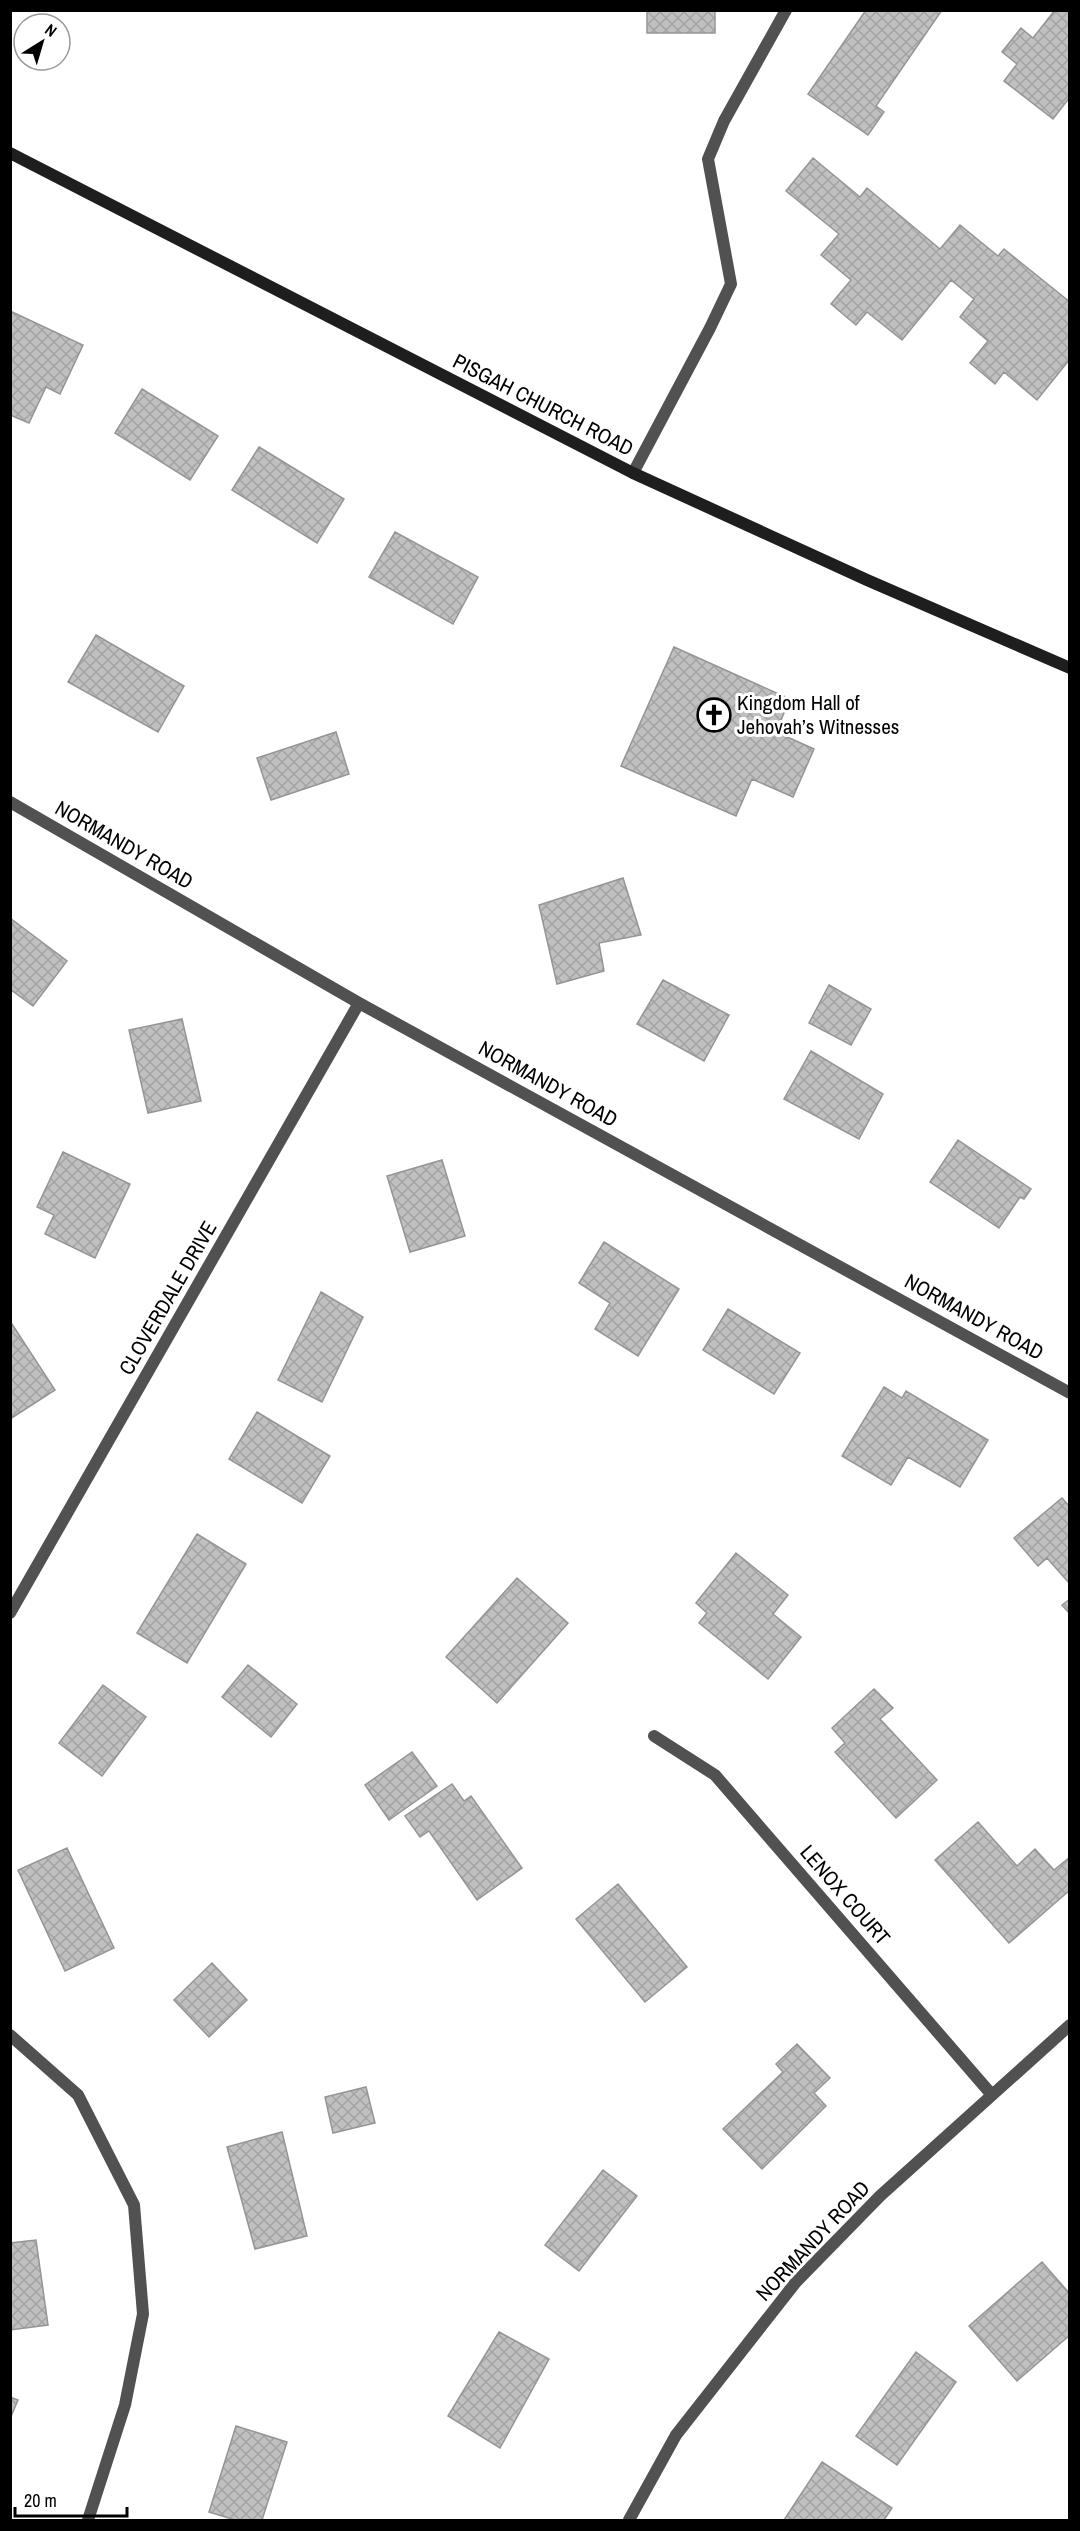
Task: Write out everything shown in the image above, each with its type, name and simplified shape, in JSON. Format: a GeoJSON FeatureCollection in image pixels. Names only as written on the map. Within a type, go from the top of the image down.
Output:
{"type":"FeatureCollection","features":[{"type":"Feature","properties":{"kind":"main road","name":"PISGAH CHURCH ROAD"},"geometry":{"type":"LineString","coordinates":[[10,153],[633,473],[867,580],[1070,668]]}},
{"type":"Feature","properties":{"kind":"street"},"geometry":{"type":"LineString","coordinates":[[633,473],[731,284],[708,159],[724,121],[786,10]]}},
{"type":"Feature","properties":{"kind":"street","name":"NORMANDY ROAD"},"geometry":{"type":"LineString","coordinates":[[10,802],[359,1003],[1070,1393]]}},
{"type":"Feature","properties":{"kind":"street","name":"CLOVERDALE DRIVE"},"geometry":{"type":"LineString","coordinates":[[10,1613],[15,1594],[359,1003]]}},
{"type":"Feature","properties":{"kind":"street","name":"LENOX COURT"},"geometry":{"type":"LineString","coordinates":[[654,1736],[715,1775],[992,2095]]}},
{"type":"Feature","properties":{"kind":"street","name":"NORMANDY ROAD"},"geometry":{"type":"LineString","coordinates":[[629,2520],[676,2435],[796,2282],[880,2196],[1070,2025]]}},
{"type":"Feature","properties":{"kind":"street"},"geometry":{"type":"LineString","coordinates":[[10,2035],[78,2095],[134,2205],[143,2314],[125,2405],[88,2520]]}},
{"type":"Feature","properties":{"kind":"building"},"geometry":{"type":"Polygon","coordinates":[[[647,10],[715,10],[715,33],[647,33],[647,10]]]}},
{"type":"Feature","properties":{"kind":"building"},"geometry":{"type":"Polygon","coordinates":[[[866,10],[942,10],[876,106],[884,112],[868,135],[808,94],[866,10]]]}},
{"type":"Feature","properties":{"kind":"building"},"geometry":{"type":"Polygon","coordinates":[[[1055,10],[1070,10],[1070,97],[1053,119],[1004,81],[1017,64],[1002,52],[1021,28],[1033,38],[1055,10]]]}},
{"type":"Feature","properties":{"kind":"building"},"geometry":{"type":"Polygon","coordinates":[[[813,158],[860,197],[867,188],[940,249],[960,225],[998,256],[1004,249],[1070,302],[1070,359],[1037,400],[1004,372],[995,384],[970,363],[988,341],[960,317],[974,299],[951,280],[902,340],[867,312],[856,325],[831,304],[851,280],[821,255],[839,234],[786,191],[813,158]]]}},
{"type":"Feature","properties":{"kind":"building"},"geometry":{"type":"Polygon","coordinates":[[[10,311],[83,345],[60,394],[46,387],[29,423],[10,415],[10,311]]]}},
{"type":"Feature","properties":{"kind":"building"},"geometry":{"type":"Polygon","coordinates":[[[142,389],[218,436],[190,480],[115,433],[142,389]]]}},
{"type":"Feature","properties":{"kind":"building"},"geometry":{"type":"Polygon","coordinates":[[[259,447],[344,499],[317,543],[232,490],[259,447]]]}},
{"type":"Feature","properties":{"kind":"building"},"geometry":{"type":"Polygon","coordinates":[[[395,532],[478,577],[453,624],[369,577],[395,532]]]}},
{"type":"Feature","properties":{"kind":"building"},"geometry":{"type":"Polygon","coordinates":[[[96,635],[184,686],[158,732],[68,682],[96,635]]]}},
{"type":"Feature","properties":{"kind":"building","name":"Kingdom Hall of Jehovah’s Witnesses"},"geometry":{"type":"Polygon","coordinates":[[[674,647],[790,699],[776,732],[814,749],[793,797],[752,779],[736,816],[621,766],[674,647]]]}},
{"type":"Feature","properties":{"kind":"building"},"geometry":{"type":"Polygon","coordinates":[[[336,732],[349,774],[271,800],[257,758],[336,732]]]}},
{"type":"Feature","properties":{"kind":"building"},"geometry":{"type":"Polygon","coordinates":[[[623,878],[641,935],[599,943],[604,971],[557,984],[539,905],[623,878]]]}},
{"type":"Feature","properties":{"kind":"building"},"geometry":{"type":"Polygon","coordinates":[[[10,918],[67,961],[33,1006],[10,989],[10,918]]]}},
{"type":"Feature","properties":{"kind":"building"},"geometry":{"type":"Polygon","coordinates":[[[663,980],[729,1015],[704,1061],[637,1024],[663,980]]]}},
{"type":"Feature","properties":{"kind":"building"},"geometry":{"type":"Polygon","coordinates":[[[829,985],[871,1009],[851,1045],[809,1023],[829,985]]]}},
{"type":"Feature","properties":{"kind":"building"},"geometry":{"type":"Polygon","coordinates":[[[182,1019],[201,1101],[148,1113],[129,1030],[182,1019]]]}},
{"type":"Feature","properties":{"kind":"building"},"geometry":{"type":"Polygon","coordinates":[[[811,1051],[883,1094],[859,1139],[784,1099],[811,1051]]]}},
{"type":"Feature","properties":{"kind":"building"},"geometry":{"type":"Polygon","coordinates":[[[958,1140],[1031,1189],[1024,1199],[1020,1197],[999,1228],[930,1182],[958,1140]]]}},
{"type":"Feature","properties":{"kind":"building"},"geometry":{"type":"Polygon","coordinates":[[[63,1152],[130,1184],[95,1258],[45,1234],[54,1215],[37,1207],[63,1152]]]}},
{"type":"Feature","properties":{"kind":"building"},"geometry":{"type":"Polygon","coordinates":[[[442,1160],[465,1236],[410,1252],[387,1176],[442,1160]]]}},
{"type":"Feature","properties":{"kind":"building"},"geometry":{"type":"Polygon","coordinates":[[[604,1242],[679,1289],[638,1356],[595,1329],[610,1303],[579,1283],[604,1242]]]}},
{"type":"Feature","properties":{"kind":"building"},"geometry":{"type":"Polygon","coordinates":[[[321,1292],[363,1317],[322,1402],[278,1380],[321,1292]]]}},
{"type":"Feature","properties":{"kind":"building"},"geometry":{"type":"Polygon","coordinates":[[[728,1309],[800,1353],[774,1394],[703,1350],[728,1309]]]}},
{"type":"Feature","properties":{"kind":"building"},"geometry":{"type":"Polygon","coordinates":[[[10,1321],[55,1390],[10,1419],[10,1321]]]}},
{"type":"Feature","properties":{"kind":"building"},"geometry":{"type":"Polygon","coordinates":[[[884,1387],[902,1398],[906,1391],[988,1440],[960,1487],[908,1457],[891,1485],[842,1456],[884,1387]]]}},
{"type":"Feature","properties":{"kind":"building"},"geometry":{"type":"Polygon","coordinates":[[[257,1412],[330,1456],[302,1503],[229,1459],[257,1412]]]}},
{"type":"Feature","properties":{"kind":"building"},"geometry":{"type":"Polygon","coordinates":[[[1062,1498],[1070,1507],[1070,1584],[1047,1558],[1038,1566],[1014,1538],[1062,1498]]]}},
{"type":"Feature","properties":{"kind":"building"},"geometry":{"type":"Polygon","coordinates":[[[197,1534],[246,1564],[187,1663],[137,1633],[197,1534]]]}},
{"type":"Feature","properties":{"kind":"building"},"geometry":{"type":"Polygon","coordinates":[[[736,1553],[788,1595],[773,1614],[801,1637],[768,1679],[699,1623],[707,1613],[696,1603],[736,1553]]]}},
{"type":"Feature","properties":{"kind":"building"},"geometry":{"type":"Polygon","coordinates":[[[517,1578],[568,1623],[497,1703],[446,1657],[517,1578]]]}},
{"type":"Feature","properties":{"kind":"building"},"geometry":{"type":"Polygon","coordinates":[[[1070,1599],[1070,1614],[1062,1605],[1070,1599]]]}},
{"type":"Feature","properties":{"kind":"building"},"geometry":{"type":"Polygon","coordinates":[[[248,1665],[297,1704],[271,1737],[222,1697],[248,1665]]]}},
{"type":"Feature","properties":{"kind":"building"},"geometry":{"type":"Polygon","coordinates":[[[103,1685],[146,1717],[102,1776],[59,1743],[103,1685]]]}},
{"type":"Feature","properties":{"kind":"building"},"geometry":{"type":"Polygon","coordinates":[[[874,1689],[893,1708],[880,1719],[937,1780],[896,1818],[835,1752],[845,1743],[832,1728],[874,1689]]]}},
{"type":"Feature","properties":{"kind":"building"},"geometry":{"type":"Polygon","coordinates":[[[412,1752],[437,1786],[389,1820],[365,1785],[412,1752]]]}},
{"type":"Feature","properties":{"kind":"building"},"geometry":{"type":"Polygon","coordinates":[[[452,1784],[464,1801],[471,1796],[522,1868],[477,1900],[429,1831],[420,1837],[405,1816],[452,1784]]]}},
{"type":"Feature","properties":{"kind":"building"},"geometry":{"type":"Polygon","coordinates":[[[978,1822],[1017,1866],[1035,1849],[1054,1870],[1070,1857],[1070,1890],[1009,1943],[935,1860],[978,1822]]]}},
{"type":"Feature","properties":{"kind":"building"},"geometry":{"type":"Polygon","coordinates":[[[67,1848],[114,1948],[65,1971],[18,1870],[67,1848]]]}},
{"type":"Feature","properties":{"kind":"building"},"geometry":{"type":"Polygon","coordinates":[[[618,1884],[687,1967],[645,2002],[576,1919],[618,1884]]]}},
{"type":"Feature","properties":{"kind":"building"},"geometry":{"type":"Polygon","coordinates":[[[212,1963],[247,2000],[209,2037],[174,2000],[212,1963]]]}},
{"type":"Feature","properties":{"kind":"building"},"geometry":{"type":"Polygon","coordinates":[[[797,2044],[830,2078],[814,2093],[826,2106],[762,2169],[723,2129],[783,2072],[776,2064],[797,2044]]]}},
{"type":"Feature","properties":{"kind":"building"},"geometry":{"type":"Polygon","coordinates":[[[366,2087],[375,2123],[333,2133],[325,2097],[366,2087]]]}},
{"type":"Feature","properties":{"kind":"building"},"geometry":{"type":"Polygon","coordinates":[[[282,2132],[307,2236],[255,2249],[227,2147],[282,2132]]]}},
{"type":"Feature","properties":{"kind":"building"},"geometry":{"type":"Polygon","coordinates":[[[603,2170],[637,2196],[579,2271],[545,2245],[603,2170]]]}},
{"type":"Feature","properties":{"kind":"building"},"geometry":{"type":"Polygon","coordinates":[[[36,2240],[48,2325],[10,2330],[10,2243],[36,2240]]]}},
{"type":"Feature","properties":{"kind":"building"},"geometry":{"type":"Polygon","coordinates":[[[1042,2262],[1070,2294],[1070,2335],[1017,2381],[969,2326],[1042,2262]]]}},
{"type":"Feature","properties":{"kind":"building"},"geometry":{"type":"Polygon","coordinates":[[[499,2332],[549,2359],[500,2448],[448,2416],[499,2332]]]}},
{"type":"Feature","properties":{"kind":"building"},"geometry":{"type":"Polygon","coordinates":[[[916,2352],[956,2382],[897,2465],[856,2436],[916,2352]]]}},
{"type":"Feature","properties":{"kind":"building"},"geometry":{"type":"Polygon","coordinates":[[[10,2397],[18,2400],[10,2419],[10,2397]]]}},
{"type":"Feature","properties":{"kind":"building"},"geometry":{"type":"Polygon","coordinates":[[[236,2426],[287,2442],[262,2520],[235,2520],[209,2512],[236,2426]]]}},
{"type":"Feature","properties":{"kind":"building"},"geometry":{"type":"Polygon","coordinates":[[[822,2462],[892,2508],[884,2520],[784,2520],[822,2462]]]}},
{"type":"Feature","properties":{"kind":"place","name":"Kingdom Hall of Jehovah’s Witnesses"},"geometry":{"type":"Point","coordinates":[714,715]}}]}
